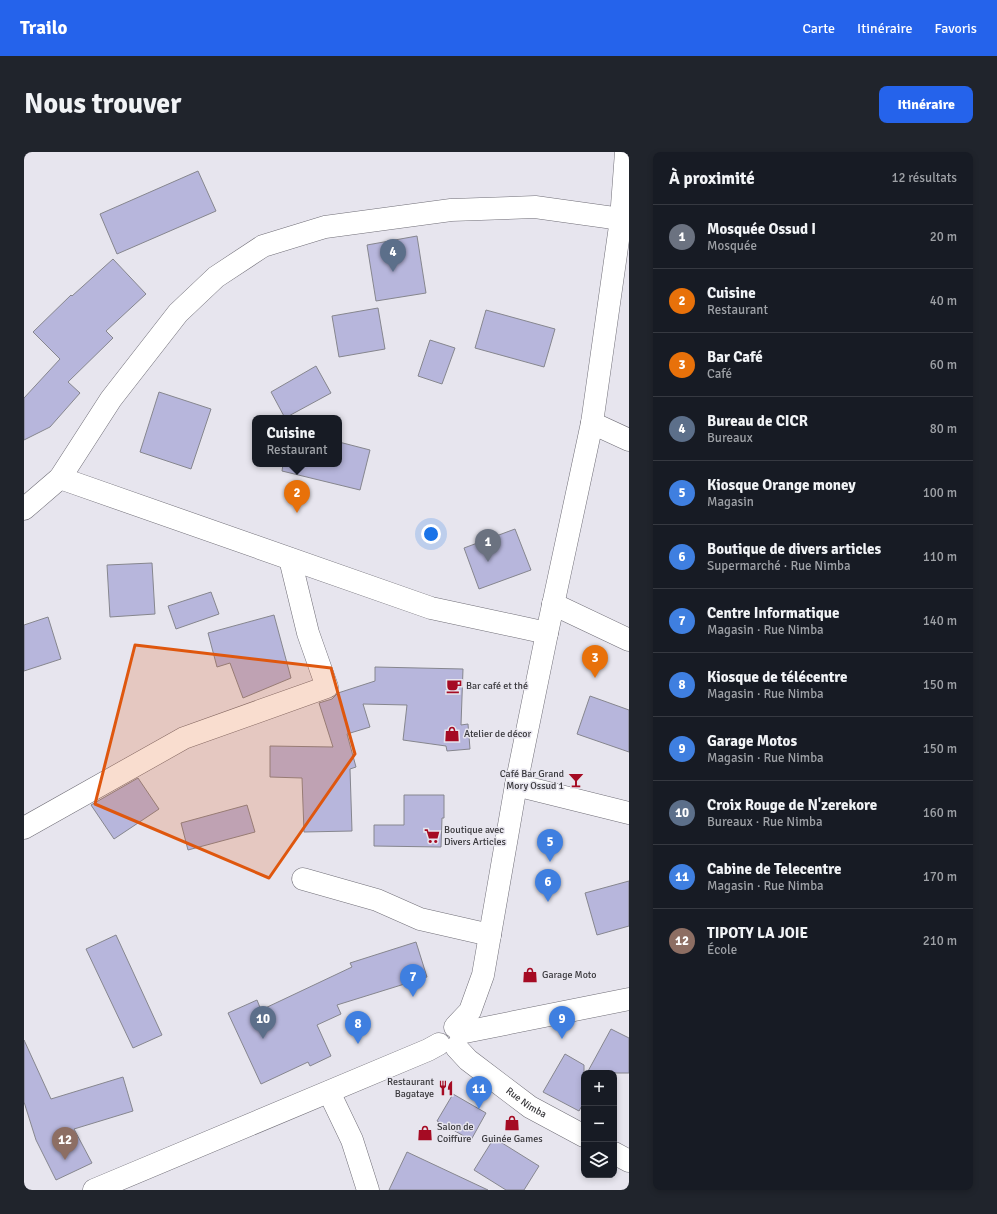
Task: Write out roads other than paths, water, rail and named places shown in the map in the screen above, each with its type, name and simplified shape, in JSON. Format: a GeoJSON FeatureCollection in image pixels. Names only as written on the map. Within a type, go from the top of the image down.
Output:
{"type":"FeatureCollection","features":[{"type":"Feature","properties":{"kind":"street"},"geometry":{"type":"LineString","coordinates":[[452,1038],[470,1011],[483,975],[516,785],[592,423],[625,220],[626,152]]}},
{"type":"Feature","properties":{"kind":"street"},"geometry":{"type":"LineString","coordinates":[[24,508],[60,478],[111,399],[178,313],[216,277],[263,246],[325,226],[451,210],[534,207],[625,220]]}},
{"type":"Feature","properties":{"kind":"street"},"geometry":{"type":"LineString","coordinates":[[592,423],[629,440]]}},
{"type":"Feature","properties":{"kind":"street"},"geometry":{"type":"LineString","coordinates":[[60,478],[431,608],[547,633]]}},
{"type":"Feature","properties":{"kind":"street"},"geometry":{"type":"LineString","coordinates":[[24,828],[184,738],[327,687],[308,633],[290,559]]}},
{"type":"Feature","properties":{"kind":"street"},"geometry":{"type":"LineString","coordinates":[[553,604],[629,640]]}},
{"type":"Feature","properties":{"kind":"street"},"geometry":{"type":"LineString","coordinates":[[516,785],[629,813]]}},
{"type":"Feature","properties":{"kind":"street"},"geometry":{"type":"LineString","coordinates":[[303,879],[377,900],[420,919],[490,935]]}},
{"type":"Feature","properties":{"kind":"street"},"geometry":{"type":"LineString","coordinates":[[94,1190],[428,1050],[452,1038],[629,999]]}},
{"type":"Feature","properties":{"kind":"street","name":"Rue Nimba"},"geometry":{"type":"LineString","coordinates":[[452,1038],[468,1060],[530,1107],[581,1134]]}},
{"type":"Feature","properties":{"kind":"street"},"geometry":{"type":"LineString","coordinates":[[329,1092],[352,1140],[368,1190]]}},
{"type":"Feature","properties":{"kind":"street"},"geometry":{"type":"LineString","coordinates":[[617,1155],[629,1161]]}},
{"type":"Feature","properties":{"kind":"place","name":"Bureau de CICR"},"geometry":{"type":"Point","coordinates":[393,272]}},
{"type":"Feature","properties":{"kind":"place","name":"Cuisine"},"geometry":{"type":"Point","coordinates":[297,513]}},
{"type":"Feature","properties":{"kind":"place","name":"Mosquée Ossud I"},"geometry":{"type":"Point","coordinates":[488,562]}},
{"type":"Feature","properties":{"kind":"place","name":"Bar Café"},"geometry":{"type":"Point","coordinates":[595,678]}},
{"type":"Feature","properties":{"kind":"place","name":"Bar café et thé"},"geometry":{"type":"Point","coordinates":[454,686]}},
{"type":"Feature","properties":{"kind":"place","name":"Atelier de décor"},"geometry":{"type":"Point","coordinates":[452,734]}},
{"type":"Feature","properties":{"kind":"place","name":"Café Bar Grand Mory Ossud 1"},"geometry":{"type":"Point","coordinates":[576,780]}},
{"type":"Feature","properties":{"kind":"place","name":"Boutique avec Divers Articles"},"geometry":{"type":"Point","coordinates":[432,836]}},
{"type":"Feature","properties":{"kind":"place","name":"Kiosque Orange money"},"geometry":{"type":"Point","coordinates":[550,862]}},
{"type":"Feature","properties":{"kind":"place","name":"Boutique de divers articles"},"geometry":{"type":"Point","coordinates":[548,902]}},
{"type":"Feature","properties":{"kind":"place","name":"Garage Moto"},"geometry":{"type":"Point","coordinates":[530,975]}},
{"type":"Feature","properties":{"kind":"place","name":"Centre Informatique"},"geometry":{"type":"Point","coordinates":[413,997]}},
{"type":"Feature","properties":{"kind":"place","name":"Croix Rouge de N'zerekore"},"geometry":{"type":"Point","coordinates":[263,1039]}},
{"type":"Feature","properties":{"kind":"place","name":"Garage Motos"},"geometry":{"type":"Point","coordinates":[562,1039]}},
{"type":"Feature","properties":{"kind":"place","name":"Kiosque de télécentre"},"geometry":{"type":"Point","coordinates":[358,1044]}},
{"type":"Feature","properties":{"kind":"place","name":"Restaurant Bagataye"},"geometry":{"type":"Point","coordinates":[446,1088]}},
{"type":"Feature","properties":{"kind":"place","name":"Cabine de Telecentre"},"geometry":{"type":"Point","coordinates":[479,1109]}},
{"type":"Feature","properties":{"kind":"place","name":"Guinée Games"},"geometry":{"type":"Point","coordinates":[512,1123]}},
{"type":"Feature","properties":{"kind":"place","name":"Salon de Coiffure"},"geometry":{"type":"Point","coordinates":[425,1133]}},
{"type":"Feature","properties":{"kind":"place","name":"TIPOTY LA JOIE"},"geometry":{"type":"Point","coordinates":[65,1160]}}]}
